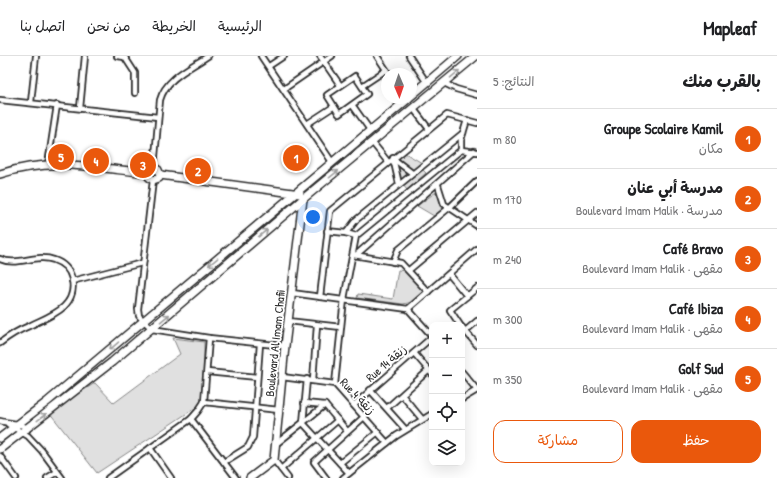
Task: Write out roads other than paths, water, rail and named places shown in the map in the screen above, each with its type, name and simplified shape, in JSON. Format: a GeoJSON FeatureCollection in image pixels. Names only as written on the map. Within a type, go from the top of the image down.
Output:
{"type":"FeatureCollection","features":[{"type":"Feature","properties":{"kind":"street"},"geometry":{"type":"LineString","coordinates":[[30,102],[36,56]]}},
{"type":"Feature","properties":{"kind":"street"},"geometry":{"type":"LineString","coordinates":[[80,108],[86,56]]}},
{"type":"Feature","properties":{"kind":"street"},"geometry":{"type":"LineString","coordinates":[[117,56],[125,56],[136,73],[135,93]]}},
{"type":"Feature","properties":{"kind":"street"},"geometry":{"type":"LineString","coordinates":[[153,180],[149,177],[160,100],[167,84],[208,56]]}},
{"type":"Feature","properties":{"kind":"street"},"geometry":{"type":"LineString","coordinates":[[262,56],[332,162]]}},
{"type":"Feature","properties":{"kind":"street"},"geometry":{"type":"LineString","coordinates":[[269,66],[284,56]]}},
{"type":"Feature","properties":{"kind":"street"},"geometry":{"type":"LineString","coordinates":[[320,56],[340,85]]}},
{"type":"Feature","properties":{"kind":"street"},"geometry":{"type":"LineString","coordinates":[[284,89],[332,56]]}},
{"type":"Feature","properties":{"kind":"street"},"geometry":{"type":"LineString","coordinates":[[409,56],[427,83]]}},
{"type":"Feature","properties":{"kind":"street"},"geometry":{"type":"LineString","coordinates":[[417,91],[458,56]]}},
{"type":"Feature","properties":{"kind":"street"},"geometry":{"type":"LineString","coordinates":[[0,450],[24,434],[27,428],[66,399],[152,329],[304,199],[476,56]]}},
{"type":"Feature","properties":{"kind":"street"},"geometry":{"type":"LineString","coordinates":[[379,57],[386,68]]}},
{"type":"Feature","properties":{"kind":"street"},"geometry":{"type":"LineString","coordinates":[[355,76],[367,94],[353,106],[339,114],[333,107],[327,95],[340,85],[355,76]]}},
{"type":"Feature","properties":{"kind":"street"},"geometry":{"type":"LineString","coordinates":[[362,86],[381,76]]}},
{"type":"Feature","properties":{"kind":"street"},"geometry":{"type":"LineString","coordinates":[[444,83],[456,89],[477,95]]}},
{"type":"Feature","properties":{"kind":"street"},"geometry":{"type":"LineString","coordinates":[[0,100],[30,102],[158,117]]}},
{"type":"Feature","properties":{"kind":"street"},"geometry":{"type":"LineString","coordinates":[[0,438],[10,426],[20,423],[297,193],[401,104]]}},
{"type":"Feature","properties":{"kind":"street"},"geometry":{"type":"LineString","coordinates":[[48,164],[57,105]]}},
{"type":"Feature","properties":{"kind":"street"},"geometry":{"type":"LineString","coordinates":[[353,106],[370,130]]}},
{"type":"Feature","properties":{"kind":"street"},"geometry":{"type":"LineString","coordinates":[[307,124],[333,107]]}},
{"type":"Feature","properties":{"kind":"street"},"geometry":{"type":"LineString","coordinates":[[413,108],[429,129]]}},
{"type":"Feature","properties":{"kind":"street"},"geometry":{"type":"LineString","coordinates":[[320,297],[330,211],[447,115],[477,123]]}},
{"type":"Feature","properties":{"kind":"street"},"geometry":{"type":"LineString","coordinates":[[335,384],[344,299],[354,255],[356,236],[461,150],[463,133],[467,120]]}},
{"type":"Feature","properties":{"kind":"street"},"geometry":{"type":"LineString","coordinates":[[346,233],[356,220],[463,133]]}},
{"type":"Feature","properties":{"kind":"street"},"geometry":{"type":"LineString","coordinates":[[372,142],[388,162]]}},
{"type":"Feature","properties":{"kind":"street"},"geometry":{"type":"LineString","coordinates":[[461,150],[475,152]]}},
{"type":"Feature","properties":{"kind":"street"},"geometry":{"type":"LineString","coordinates":[[354,255],[475,152]]}},
{"type":"Feature","properties":{"kind":"street"},"geometry":{"type":"LineString","coordinates":[[394,159],[412,174]]}},
{"type":"Feature","properties":{"kind":"street"},"geometry":{"type":"LineString","coordinates":[[394,159],[400,184]]}},
{"type":"Feature","properties":{"kind":"street"},"geometry":{"type":"LineString","coordinates":[[0,174],[48,164],[151,171],[158,170],[160,175]]}},
{"type":"Feature","properties":{"kind":"street"},"geometry":{"type":"LineString","coordinates":[[160,175],[297,193],[304,199]]}},
{"type":"Feature","properties":{"kind":"street"},"geometry":{"type":"LineString","coordinates":[[153,180],[158,178],[160,175]]}},
{"type":"Feature","properties":{"kind":"street"},"geometry":{"type":"LineString","coordinates":[[153,180],[142,262],[138,309],[138,313],[143,320],[152,329],[209,338],[285,346]]}},
{"type":"Feature","properties":{"kind":"street"},"geometry":{"type":"LineString","coordinates":[[393,262],[398,250],[450,207],[477,181]]}},
{"type":"Feature","properties":{"kind":"street"},"geometry":{"type":"LineString","coordinates":[[438,185],[444,204],[477,226]]}},
{"type":"Feature","properties":{"kind":"street","name":"Boulevard Al Imam Chafii"},"geometry":{"type":"LineString","coordinates":[[274,460],[285,346],[304,199]]}},
{"type":"Feature","properties":{"kind":"street"},"geometry":{"type":"LineString","coordinates":[[409,270],[477,213]]}},
{"type":"Feature","properties":{"kind":"street"},"geometry":{"type":"LineString","coordinates":[[328,232],[346,233],[356,236]]}},
{"type":"Feature","properties":{"kind":"street"},"geometry":{"type":"LineString","coordinates":[[408,309],[477,249]]}},
{"type":"Feature","properties":{"kind":"street"},"geometry":{"type":"LineString","coordinates":[[354,255],[401,263],[428,292]]}},
{"type":"Feature","properties":{"kind":"street"},"geometry":{"type":"LineString","coordinates":[[0,259],[13,262],[38,258],[54,260],[66,268],[72,281],[70,298],[59,312],[18,331],[0,343]]}},
{"type":"Feature","properties":{"kind":"street"},"geometry":{"type":"LineString","coordinates":[[72,281],[142,262]]}},
{"type":"Feature","properties":{"kind":"street"},"geometry":{"type":"LineString","coordinates":[[449,274],[467,296]]}},
{"type":"Feature","properties":{"kind":"street"},"geometry":{"type":"LineString","coordinates":[[457,322],[449,312],[477,288]]}},
{"type":"Feature","properties":{"kind":"street"},"geometry":{"type":"LineString","coordinates":[[292,293],[408,309],[429,334]]}},
{"type":"Feature","properties":{"kind":"street"},"geometry":{"type":"LineString","coordinates":[[288,321],[341,327]]}},
{"type":"Feature","properties":{"kind":"street"},"geometry":{"type":"LineString","coordinates":[[465,330],[477,321]]}},
{"type":"Feature","properties":{"kind":"street"},"geometry":{"type":"LineString","coordinates":[[313,380],[317,324]]}},
{"type":"Feature","properties":{"kind":"street"},"geometry":{"type":"LineString","coordinates":[[132,330],[140,338]]}},
{"type":"Feature","properties":{"kind":"street"},"geometry":{"type":"LineString","coordinates":[[465,333],[477,345]]}},
{"type":"Feature","properties":{"kind":"street"},"geometry":{"type":"LineString","coordinates":[[108,478],[191,419],[198,411],[204,402],[209,338]]}},
{"type":"Feature","properties":{"kind":"street","name":"Rue 14 زنقة"},"geometry":{"type":"LineString","coordinates":[[354,405],[429,340]]}},
{"type":"Feature","properties":{"kind":"street"},"geometry":{"type":"LineString","coordinates":[[224,462],[248,447],[253,437],[260,344]]}},
{"type":"Feature","properties":{"kind":"street"},"geometry":{"type":"LineString","coordinates":[[414,353],[429,371]]}},
{"type":"Feature","properties":{"kind":"street"},"geometry":{"type":"LineString","coordinates":[[207,372],[257,377]]}},
{"type":"Feature","properties":{"kind":"street"},"geometry":{"type":"LineString","coordinates":[[387,408],[429,373]]}},
{"type":"Feature","properties":{"kind":"street","name":"Rue 4 زنقة"},"geometry":{"type":"LineString","coordinates":[[282,376],[335,384],[387,443]]}},
{"type":"Feature","properties":{"kind":"street"},"geometry":{"type":"LineString","coordinates":[[465,376],[477,390],[465,397]]}},
{"type":"Feature","properties":{"kind":"street"},"geometry":{"type":"LineString","coordinates":[[307,379],[303,423],[349,473]]}},
{"type":"Feature","properties":{"kind":"street"},"geometry":{"type":"LineString","coordinates":[[370,390],[405,430]]}},
{"type":"Feature","properties":{"kind":"street"},"geometry":{"type":"LineString","coordinates":[[402,395],[422,419]]}},
{"type":"Feature","properties":{"kind":"street"},"geometry":{"type":"LineString","coordinates":[[204,402],[279,410]]}},
{"type":"Feature","properties":{"kind":"street"},"geometry":{"type":"LineString","coordinates":[[304,403],[325,405],[348,431]]}},
{"type":"Feature","properties":{"kind":"street"},"geometry":{"type":"LineString","coordinates":[[276,444],[325,405]]}},
{"type":"Feature","properties":{"kind":"street"},"geometry":{"type":"LineString","coordinates":[[326,478],[314,465],[314,462],[364,416]]}},
{"type":"Feature","properties":{"kind":"street"},"geometry":{"type":"LineString","coordinates":[[343,478],[387,443],[429,416]]}},
{"type":"Feature","properties":{"kind":"street"},"geometry":{"type":"LineString","coordinates":[[191,419],[236,478]]}},
{"type":"Feature","properties":{"kind":"street"},"geometry":{"type":"LineString","coordinates":[[281,469],[338,420]]}},
{"type":"Feature","properties":{"kind":"street"},"geometry":{"type":"LineString","coordinates":[[0,421],[24,434],[42,452],[62,478]]}},
{"type":"Feature","properties":{"kind":"street"},"geometry":{"type":"LineString","coordinates":[[20,423],[27,428]]}},
{"type":"Feature","properties":{"kind":"street"},"geometry":{"type":"LineString","coordinates":[[340,463],[378,432]]}},
{"type":"Feature","properties":{"kind":"street"},"geometry":{"type":"LineString","coordinates":[[150,448],[171,478]]}},
{"type":"Feature","properties":{"kind":"street"},"geometry":{"type":"LineString","coordinates":[[0,456],[16,478]]}},
{"type":"Feature","properties":{"kind":"street"},"geometry":{"type":"LineString","coordinates":[[250,478],[274,460],[288,478]]}},
{"type":"Feature","properties":{"kind":"street"},"geometry":{"type":"LineString","coordinates":[[47,478],[56,472]]}},
{"type":"Feature","properties":{"kind":"place","name":"Golf Sud"},"geometry":{"type":"Point","coordinates":[61,157]}},
{"type":"Feature","properties":{"kind":"place","name":"Groupe Scolaire Kamil"},"geometry":{"type":"Point","coordinates":[296,158]}},
{"type":"Feature","properties":{"kind":"place","name":"Café Ibiza"},"geometry":{"type":"Point","coordinates":[96,161]}},
{"type":"Feature","properties":{"kind":"place","name":"Café Bravo"},"geometry":{"type":"Point","coordinates":[143,165]}},
{"type":"Feature","properties":{"kind":"place","name":"مدرسة أبي عنان"},"geometry":{"type":"Point","coordinates":[198,171]}}]}
